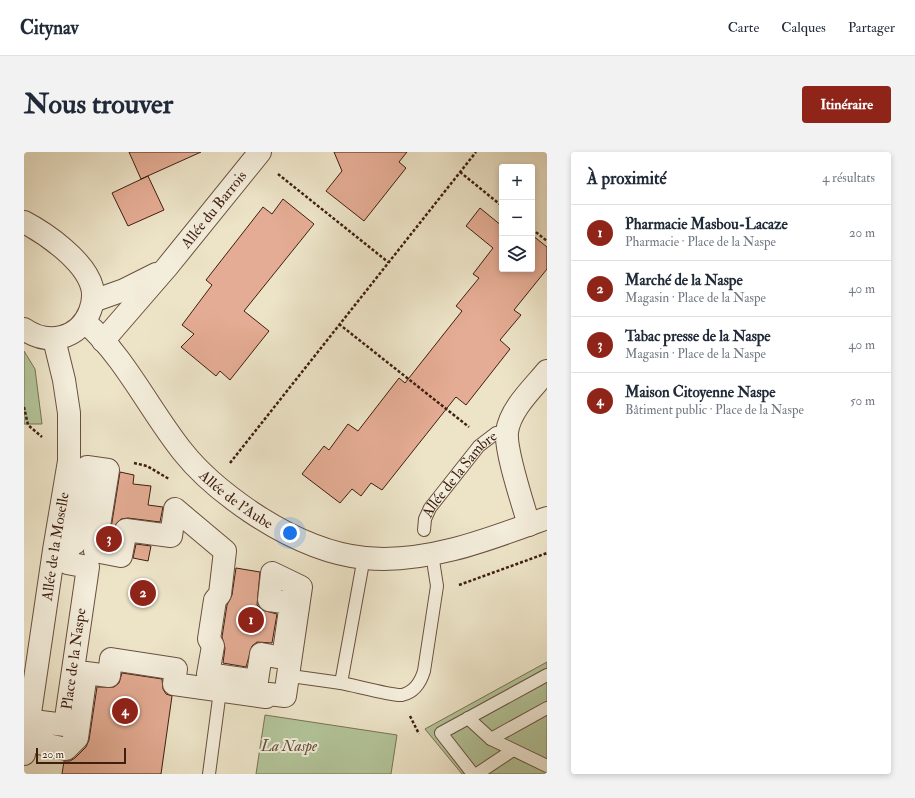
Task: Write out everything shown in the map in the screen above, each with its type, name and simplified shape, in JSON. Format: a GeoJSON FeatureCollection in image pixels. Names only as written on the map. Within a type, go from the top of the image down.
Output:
{"type":"FeatureCollection","features":[{"type":"Feature","properties":{"kind":"street","name":"Allée du Barrois"},"geometry":{"type":"LineString","coordinates":[[103,341],[168,266],[253,158]]}},
{"type":"Feature","properties":{"kind":"street"},"geometry":{"type":"LineString","coordinates":[[24,222],[56,244],[80,265],[92,287],[93,301],[85,322],[76,330],[65,336],[54,339],[43,338],[24,329]]}},
{"type":"Feature","properties":{"kind":"street","name":"Allée du Barrois"},"geometry":{"type":"LineString","coordinates":[[93,301],[143,281],[168,266]]}},
{"type":"Feature","properties":{"kind":"street","name":"Allée de l'Aube"},"geometry":{"type":"LineString","coordinates":[[85,322],[103,341],[128,373],[156,418],[180,449],[213,484],[264,520],[288,533],[340,553],[364,558],[384,558],[432,554],[538,522]]}},
{"type":"Feature","properties":{"kind":"street","name":"Allée de la Moselle"},"geometry":{"type":"LineString","coordinates":[[24,754],[54,550],[69,461],[70,413],[54,339]]}},
{"type":"Feature","properties":{"kind":"street","name":"Allée de la Sambre"},"geometry":{"type":"LineString","coordinates":[[538,522],[511,459],[507,432],[520,404],[547,371]]}},
{"type":"Feature","properties":{"kind":"street","name":"Place de la Naspe"},"geometry":{"type":"LineString","coordinates":[[87,467],[108,470],[95,551],[121,556],[126,530],[171,536],[176,509],[226,551],[220,594],[215,600],[209,639],[212,646],[208,674],[257,681],[261,654],[283,658],[291,604],[269,600],[272,574],[301,587],[285,696],[269,694],[266,697],[220,690],[174,684],[176,669],[111,659],[109,676],[86,673],[77,738],[66,749],[39,743],[41,722],[65,725],[88,567],[67,563],[69,542],[75,543],[87,467]]}},
{"type":"Feature","properties":{"kind":"lane","name":"Allée de la Sambre"},"geometry":{"type":"LineString","coordinates":[[424,530],[425,519],[430,508],[479,446],[496,433],[507,432]]}},
{"type":"Feature","properties":{"kind":"lane"},"geometry":{"type":"LineString","coordinates":[[291,676],[341,682],[401,695],[412,690],[422,679],[438,586],[432,554]]}},
{"type":"Feature","properties":{"kind":"lane"},"geometry":{"type":"LineString","coordinates":[[341,682],[364,558]]}},
{"type":"Feature","properties":{"kind":"lane"},"geometry":{"type":"LineString","coordinates":[[473,774],[441,733],[547,675]]}},
{"type":"Feature","properties":{"kind":"lane"},"geometry":{"type":"LineString","coordinates":[[209,774],[220,690]]}},
{"type":"Feature","properties":{"kind":"lane"},"geometry":{"type":"LineString","coordinates":[[491,739],[547,708]]}},
{"type":"Feature","properties":{"kind":"lane"},"geometry":{"type":"LineString","coordinates":[[468,718],[491,739],[513,750],[544,762]]}},
{"type":"Feature","properties":{"kind":"lane"},"geometry":{"type":"LineString","coordinates":[[477,774],[513,750]]}},
{"type":"Feature","properties":{"kind":"lane"},"geometry":{"type":"LineString","coordinates":[[543,774],[547,771]]}},
{"type":"Feature","properties":{"kind":"path"},"geometry":{"type":"LineString","coordinates":[[226,468],[476,152]]}},
{"type":"Feature","properties":{"kind":"path"},"geometry":{"type":"LineString","coordinates":[[253,158],[388,262]]}},
{"type":"Feature","properties":{"kind":"path"},"geometry":{"type":"LineString","coordinates":[[460,172],[499,204]]}},
{"type":"Feature","properties":{"kind":"path"},"geometry":{"type":"LineString","coordinates":[[535,231],[547,241]]}},
{"type":"Feature","properties":{"kind":"path"},"geometry":{"type":"LineString","coordinates":[[339,324],[486,440]]}},
{"type":"Feature","properties":{"kind":"green space"},"geometry":{"type":"Polygon","coordinates":[[[24,351],[35,369],[42,424],[24,424],[24,351]]]}},
{"type":"Feature","properties":{"kind":"green space"},"geometry":{"type":"Polygon","coordinates":[[[547,662],[547,774],[462,774],[425,729],[547,662]]]}},
{"type":"Feature","properties":{"kind":"green space","name":"La Naspe"},"geometry":{"type":"Polygon","coordinates":[[[265,715],[397,735],[391,774],[256,774],[265,715]]]}},
{"type":"Feature","properties":{"kind":"building"},"geometry":{"type":"Polygon","coordinates":[[[129,152],[201,152],[141,179],[129,152]]]}},
{"type":"Feature","properties":{"kind":"building"},"geometry":{"type":"Polygon","coordinates":[[[334,152],[407,152],[399,162],[406,168],[364,221],[326,191],[342,171],[334,152]]]}},
{"type":"Feature","properties":{"kind":"building"},"geometry":{"type":"Polygon","coordinates":[[[148,176],[164,210],[128,226],[112,193],[148,176]]]}},
{"type":"Feature","properties":{"kind":"building"},"geometry":{"type":"Polygon","coordinates":[[[283,199],[314,224],[244,311],[269,331],[230,380],[220,371],[216,376],[181,347],[194,334],[182,325],[212,285],[206,280],[263,207],[272,214],[283,199]]]}},
{"type":"Feature","properties":{"kind":"building"},"geometry":{"type":"Polygon","coordinates":[[[480,208],[499,224],[499,272],[535,272],[535,237],[547,247],[547,269],[514,310],[521,315],[500,340],[510,349],[466,405],[456,397],[455,398],[382,490],[371,483],[361,496],[352,489],[340,503],[302,474],[324,446],[329,450],[348,424],[358,431],[399,378],[405,383],[462,311],[456,306],[479,278],[473,274],[493,248],[466,226],[480,208]]]}},
{"type":"Feature","properties":{"kind":"building"},"geometry":{"type":"Polygon","coordinates":[[[120,472],[134,475],[133,484],[151,486],[148,505],[163,507],[160,522],[128,518],[121,519],[114,527],[111,541],[109,541],[120,472]]]}},
{"type":"Feature","properties":{"kind":"building"},"geometry":{"type":"Polygon","coordinates":[[[136,544],[151,546],[148,561],[133,558],[136,544]]]}},
{"type":"Feature","properties":{"kind":"building"},"geometry":{"type":"Polygon","coordinates":[[[236,568],[260,572],[257,605],[262,610],[277,614],[272,643],[257,642],[252,646],[246,667],[223,663],[225,648],[222,637],[227,605],[232,595],[236,568]]]}},
{"type":"Feature","properties":{"kind":"building"},"geometry":{"type":"Polygon","coordinates":[[[122,673],[162,679],[163,689],[166,694],[172,696],[161,774],[62,774],[64,761],[70,761],[75,758],[86,747],[89,740],[97,687],[114,687],[119,683],[122,673]]]}},
{"type":"Feature","properties":{"kind":"place","name":"Tabac presse de la Naspe"},"geometry":{"type":"Point","coordinates":[109,539]}},
{"type":"Feature","properties":{"kind":"place","name":"Marché de la Naspe"},"geometry":{"type":"Point","coordinates":[143,593]}},
{"type":"Feature","properties":{"kind":"place","name":"Pharmacie Masbou-Lacaze"},"geometry":{"type":"Point","coordinates":[251,620]}},
{"type":"Feature","properties":{"kind":"place","name":"Maison Citoyenne Naspe"},"geometry":{"type":"Point","coordinates":[125,711]}}]}
